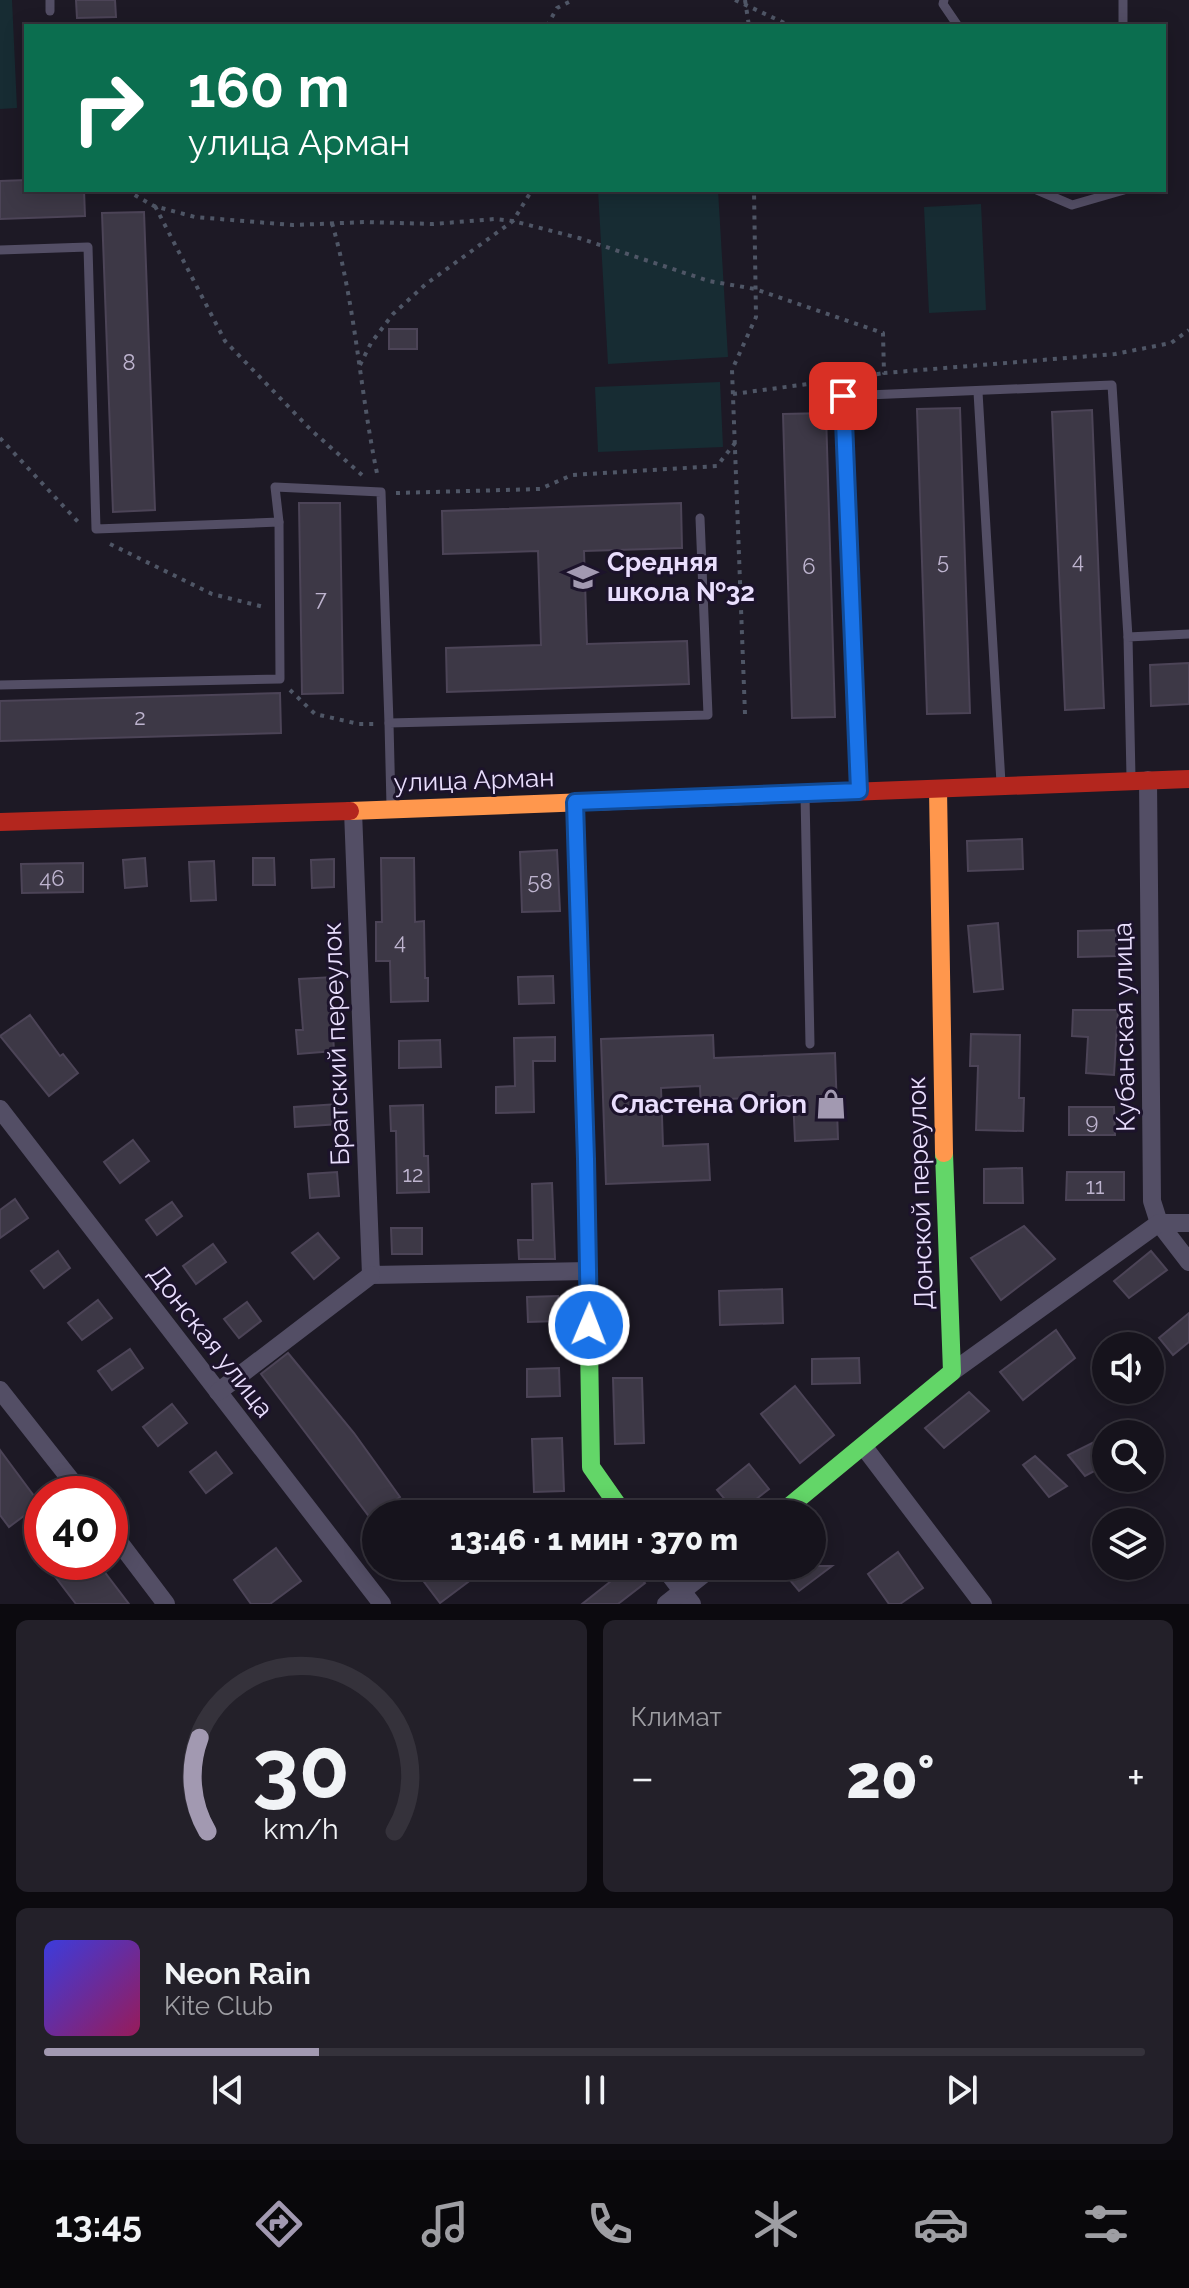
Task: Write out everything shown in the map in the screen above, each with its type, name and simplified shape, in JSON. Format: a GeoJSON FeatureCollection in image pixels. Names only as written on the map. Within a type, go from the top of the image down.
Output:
{"type":"FeatureCollection","features":[{"type":"Feature","properties":{"kind":"street","name":"улица Арман"},"geometry":{"type":"LineString","coordinates":[[0,822],[1189,779]]}},
{"type":"Feature","properties":{"kind":"street","name":"Кубанская улица"},"geometry":{"type":"LineString","coordinates":[[1139,780],[1152,1201],[1159,1223],[1189,1262]]}},
{"type":"Feature","properties":{"kind":"street","name":"Донской переулок"},"geometry":{"type":"LineString","coordinates":[[938,789],[945,1194],[952,1372]]}},
{"type":"Feature","properties":{"kind":"street"},"geometry":{"type":"LineString","coordinates":[[575,802],[589,1271],[591,1467],[614,1500]]}},
{"type":"Feature","properties":{"kind":"street","name":"Братский переулок"},"geometry":{"type":"LineString","coordinates":[[353,811],[371,1275]]}},
{"type":"Feature","properties":{"kind":"street","name":"Донская улица"},"geometry":{"type":"LineString","coordinates":[[0,1109],[382,1604]]}},
{"type":"Feature","properties":{"kind":"street"},"geometry":{"type":"LineString","coordinates":[[798,1500],[952,1372],[1159,1223],[1189,1223]]}},
{"type":"Feature","properties":{"kind":"street"},"geometry":{"type":"LineString","coordinates":[[218,1392],[371,1275],[589,1271]]}},
{"type":"Feature","properties":{"kind":"street"},"geometry":{"type":"LineString","coordinates":[[0,1390],[68,1476]]}},
{"type":"Feature","properties":{"kind":"street"},"geometry":{"type":"LineString","coordinates":[[864,1447],[983,1604]]}},
{"type":"Feature","properties":{"kind":"street"},"geometry":{"type":"LineString","coordinates":[[128,1554],[166,1604]]}},
{"type":"Feature","properties":{"kind":"street"},"geometry":{"type":"LineString","coordinates":[[674,1580],[687,1598]]}},
{"type":"Feature","properties":{"kind":"street"},"geometry":{"type":"LineString","coordinates":[[666,1604],[687,1598],[702,1580]]}},
{"type":"Feature","properties":{"kind":"lane"},"geometry":{"type":"LineString","coordinates":[[50,0],[50,11]]}},
{"type":"Feature","properties":{"kind":"lane"},"geometry":{"type":"LineString","coordinates":[[1123,0],[1123,24]]}},
{"type":"Feature","properties":{"kind":"lane"},"geometry":{"type":"LineString","coordinates":[[941,1],[957,24]]}},
{"type":"Feature","properties":{"kind":"lane"},"geometry":{"type":"LineString","coordinates":[[1042,192],[1072,205],[1117,192]]}},
{"type":"Feature","properties":{"kind":"lane"},"geometry":{"type":"LineString","coordinates":[[0,250],[88,247],[96,529],[279,522]]}},
{"type":"Feature","properties":{"kind":"lane"},"geometry":{"type":"LineString","coordinates":[[859,791],[843,396],[1112,385],[1139,780]]}},
{"type":"Feature","properties":{"kind":"lane"},"geometry":{"type":"LineString","coordinates":[[978,392],[1001,786]]}},
{"type":"Feature","properties":{"kind":"lane"},"geometry":{"type":"LineString","coordinates":[[0,685],[280,679],[279,522],[275,487],[381,492],[392,810]]}},
{"type":"Feature","properties":{"kind":"lane"},"geometry":{"type":"LineString","coordinates":[[389,723],[708,715],[700,518]]}},
{"type":"Feature","properties":{"kind":"lane"},"geometry":{"type":"LineString","coordinates":[[1128,637],[1189,634]]}},
{"type":"Feature","properties":{"kind":"lane"},"geometry":{"type":"LineString","coordinates":[[805,792],[810,1044]]}},
{"type":"Feature","properties":{"kind":"path"},"geometry":{"type":"LineString","coordinates":[[548,24],[557,8],[573,0]]}},
{"type":"Feature","properties":{"kind":"path"},"geometry":{"type":"LineString","coordinates":[[735,0],[787,24]]}},
{"type":"Feature","properties":{"kind":"path"},"geometry":{"type":"LineString","coordinates":[[745,2],[749,24]]}},
{"type":"Feature","properties":{"kind":"path"},"geometry":{"type":"LineString","coordinates":[[130,192],[154,206],[195,217],[293,225],[433,224],[495,219],[546,228]]}},
{"type":"Feature","properties":{"kind":"path"},"geometry":{"type":"LineString","coordinates":[[359,367],[371,343],[393,314],[426,284],[513,221],[531,192]]}},
{"type":"Feature","properties":{"kind":"path"},"geometry":{"type":"LineString","coordinates":[[745,714],[732,370],[756,317],[754,192]]}},
{"type":"Feature","properties":{"kind":"path"},"geometry":{"type":"LineString","coordinates":[[154,206],[225,341],[311,430],[381,492],[540,489],[572,475],[717,466],[735,443]]}},
{"type":"Feature","properties":{"kind":"path"},"geometry":{"type":"LineString","coordinates":[[513,221],[579,238],[709,281],[755,289],[883,333],[884,373]]}},
{"type":"Feature","properties":{"kind":"path"},"geometry":{"type":"LineString","coordinates":[[332,223],[381,492]]}},
{"type":"Feature","properties":{"kind":"path"},"geometry":{"type":"LineString","coordinates":[[733,394],[884,373],[1115,354],[1171,343],[1189,330]]}},
{"type":"Feature","properties":{"kind":"path"},"geometry":{"type":"LineString","coordinates":[[280,679],[315,714],[359,724],[389,723]]}},
{"type":"Feature","properties":{"kind":"shaded area"},"geometry":{"type":"Polygon","coordinates":[[[0,0],[12,0],[17,108],[0,109],[0,0]]]}},
{"type":"Feature","properties":{"kind":"shaded area"},"geometry":{"type":"Polygon","coordinates":[[[598,192],[718,192],[728,357],[608,364],[598,192]]]}},
{"type":"Feature","properties":{"kind":"shaded area"},"geometry":{"type":"Polygon","coordinates":[[[981,204],[986,310],[929,313],[924,207],[981,204]]]}},
{"type":"Feature","properties":{"kind":"shaded area"},"geometry":{"type":"Polygon","coordinates":[[[720,382],[723,447],[598,452],[595,387],[720,382]]]}},
{"type":"Feature","properties":{"kind":"building"},"geometry":{"type":"Polygon","coordinates":[[[76,0],[115,0],[116,17],[77,18],[76,0]]]}},
{"type":"Feature","properties":{"kind":"building"},"geometry":{"type":"Polygon","coordinates":[[[24,180],[24,192],[84,192],[85,216],[0,219],[0,181],[24,180]]]}},
{"type":"Feature","properties":{"kind":"building"},"geometry":{"type":"Polygon","coordinates":[[[144,212],[155,510],[113,512],[102,213],[144,212]]]}},
{"type":"Feature","properties":{"kind":"building"},"geometry":{"type":"Polygon","coordinates":[[[389,329],[417,329],[417,349],[389,349],[389,329]]]}},
{"type":"Feature","properties":{"kind":"building"},"geometry":{"type":"Polygon","coordinates":[[[960,408],[970,713],[927,714],[917,409],[960,408]]]}},
{"type":"Feature","properties":{"kind":"building"},"geometry":{"type":"Polygon","coordinates":[[[1092,410],[1104,708],[1065,710],[1052,412],[1092,410]]]}},
{"type":"Feature","properties":{"kind":"building"},"geometry":{"type":"Polygon","coordinates":[[[826,413],[835,717],[792,718],[783,414],[826,413]]]}},
{"type":"Feature","properties":{"kind":"building"},"geometry":{"type":"Polygon","coordinates":[[[299,503],[340,503],[343,693],[302,694],[299,503]]]}},
{"type":"Feature","properties":{"kind":"building"},"geometry":{"type":"Polygon","coordinates":[[[681,503],[682,548],[584,551],[587,644],[687,641],[689,684],[447,692],[446,648],[541,645],[538,551],[443,554],[442,511],[681,503]]]}},
{"type":"Feature","properties":{"kind":"building"},"geometry":{"type":"Polygon","coordinates":[[[1189,663],[1189,704],[1151,706],[1150,665],[1189,663]]]}},
{"type":"Feature","properties":{"kind":"building"},"geometry":{"type":"Polygon","coordinates":[[[280,693],[281,733],[0,741],[0,701],[280,693]]]}},
{"type":"Feature","properties":{"kind":"building"},"geometry":{"type":"Polygon","coordinates":[[[1022,839],[1023,869],[968,871],[967,841],[1022,839]]]}},
{"type":"Feature","properties":{"kind":"building"},"geometry":{"type":"Polygon","coordinates":[[[557,850],[560,911],[522,912],[520,852],[557,850]]]}},
{"type":"Feature","properties":{"kind":"building"},"geometry":{"type":"Polygon","coordinates":[[[145,858],[147,886],[125,888],[123,860],[145,858]]]}},
{"type":"Feature","properties":{"kind":"building"},"geometry":{"type":"Polygon","coordinates":[[[253,858],[274,858],[275,885],[253,885],[253,858]]]}},
{"type":"Feature","properties":{"kind":"building"},"geometry":{"type":"Polygon","coordinates":[[[381,858],[414,858],[415,922],[424,921],[428,1001],[391,1002],[390,961],[376,961],[376,922],[382,922],[381,858]]]}},
{"type":"Feature","properties":{"kind":"building"},"geometry":{"type":"Polygon","coordinates":[[[334,859],[334,887],[312,888],[311,860],[334,859]]]}},
{"type":"Feature","properties":{"kind":"building"},"geometry":{"type":"Polygon","coordinates":[[[214,861],[216,900],[191,901],[189,862],[214,861]]]}},
{"type":"Feature","properties":{"kind":"building"},"geometry":{"type":"Polygon","coordinates":[[[83,863],[83,892],[22,893],[21,864],[83,863]]]}},
{"type":"Feature","properties":{"kind":"building"},"geometry":{"type":"Polygon","coordinates":[[[998,923],[1003,989],[974,992],[968,926],[998,923]]]}},
{"type":"Feature","properties":{"kind":"building"},"geometry":{"type":"Polygon","coordinates":[[[1116,930],[1117,956],[1078,957],[1078,931],[1116,930]]]}},
{"type":"Feature","properties":{"kind":"building"},"geometry":{"type":"Polygon","coordinates":[[[553,976],[554,1003],[519,1004],[518,977],[553,976]]]}},
{"type":"Feature","properties":{"kind":"building"},"geometry":{"type":"Polygon","coordinates":[[[334,977],[335,1000],[331,1000],[334,1051],[298,1054],[296,1030],[303,1030],[299,979],[334,977]]]}},
{"type":"Feature","properties":{"kind":"building"},"geometry":{"type":"Polygon","coordinates":[[[1073,1010],[1118,1010],[1114,1075],[1086,1073],[1088,1037],[1072,1036],[1073,1010]]]}},
{"type":"Feature","properties":{"kind":"building"},"geometry":{"type":"Polygon","coordinates":[[[30,1015],[60,1056],[63,1054],[78,1073],[49,1096],[0,1036],[30,1015]]]}},
{"type":"Feature","properties":{"kind":"building"},"geometry":{"type":"Polygon","coordinates":[[[971,1034],[1020,1035],[1019,1098],[1024,1098],[1023,1131],[976,1130],[978,1066],[970,1066],[971,1034]]]}},
{"type":"Feature","properties":{"kind":"building"},"geometry":{"type":"Polygon","coordinates":[[[713,1035],[714,1058],[835,1053],[838,1139],[795,1141],[793,1096],[728,1099],[729,1112],[701,1113],[700,1086],[661,1088],[663,1146],[708,1144],[710,1180],[606,1184],[601,1039],[713,1035]]]}},
{"type":"Feature","properties":{"kind":"building"},"geometry":{"type":"Polygon","coordinates":[[[555,1037],[555,1061],[533,1061],[534,1112],[496,1113],[496,1087],[515,1086],[514,1038],[555,1037]]]}},
{"type":"Feature","properties":{"kind":"building"},"geometry":{"type":"Polygon","coordinates":[[[440,1040],[441,1067],[399,1068],[399,1041],[440,1040]]]}},
{"type":"Feature","properties":{"kind":"building"},"geometry":{"type":"Polygon","coordinates":[[[338,1104],[340,1124],[295,1127],[294,1107],[338,1104]]]}},
{"type":"Feature","properties":{"kind":"building"},"geometry":{"type":"Polygon","coordinates":[[[423,1105],[424,1156],[428,1156],[429,1192],[397,1193],[396,1131],[391,1131],[390,1106],[423,1105]]]}},
{"type":"Feature","properties":{"kind":"building"},"geometry":{"type":"Polygon","coordinates":[[[1069,1107],[1114,1107],[1115,1135],[1069,1135],[1069,1107]]]}},
{"type":"Feature","properties":{"kind":"building"},"geometry":{"type":"Polygon","coordinates":[[[133,1140],[149,1161],[120,1183],[104,1162],[133,1140]]]}},
{"type":"Feature","properties":{"kind":"building"},"geometry":{"type":"Polygon","coordinates":[[[1022,1168],[1023,1203],[984,1203],[984,1169],[1022,1168]]]}},
{"type":"Feature","properties":{"kind":"building"},"geometry":{"type":"Polygon","coordinates":[[[337,1172],[339,1196],[310,1198],[308,1174],[337,1172]]]}},
{"type":"Feature","properties":{"kind":"building"},"geometry":{"type":"Polygon","coordinates":[[[1067,1172],[1124,1172],[1124,1200],[1066,1200],[1067,1172]]]}},
{"type":"Feature","properties":{"kind":"building"},"geometry":{"type":"Polygon","coordinates":[[[552,1183],[555,1259],[519,1259],[518,1240],[533,1240],[532,1184],[552,1183]]]}},
{"type":"Feature","properties":{"kind":"building"},"geometry":{"type":"Polygon","coordinates":[[[15,1199],[28,1218],[0,1238],[0,1210],[15,1199]]]}},
{"type":"Feature","properties":{"kind":"building"},"geometry":{"type":"Polygon","coordinates":[[[172,1202],[182,1216],[157,1235],[146,1220],[172,1202]]]}},
{"type":"Feature","properties":{"kind":"building"},"geometry":{"type":"Polygon","coordinates":[[[1024,1226],[1055,1259],[1001,1300],[971,1258],[1024,1226]]]}},
{"type":"Feature","properties":{"kind":"building"},"geometry":{"type":"Polygon","coordinates":[[[391,1228],[422,1228],[422,1254],[392,1254],[391,1228]]]}},
{"type":"Feature","properties":{"kind":"building"},"geometry":{"type":"Polygon","coordinates":[[[318,1233],[339,1258],[314,1279],[292,1253],[318,1233]]]}},
{"type":"Feature","properties":{"kind":"building"},"geometry":{"type":"Polygon","coordinates":[[[213,1244],[226,1262],[196,1284],[183,1266],[213,1244]]]}},
{"type":"Feature","properties":{"kind":"building"},"geometry":{"type":"Polygon","coordinates":[[[58,1251],[70,1268],[44,1288],[31,1271],[58,1251]]]}},
{"type":"Feature","properties":{"kind":"building"},"geometry":{"type":"Polygon","coordinates":[[[1151,1251],[1167,1270],[1129,1298],[1114,1281],[1151,1251]]]}},
{"type":"Feature","properties":{"kind":"building"},"geometry":{"type":"Polygon","coordinates":[[[782,1289],[783,1323],[720,1325],[719,1291],[782,1289]]]}},
{"type":"Feature","properties":{"kind":"building"},"geometry":{"type":"Polygon","coordinates":[[[558,1296],[559,1321],[528,1322],[527,1297],[558,1296]]]}},
{"type":"Feature","properties":{"kind":"building"},"geometry":{"type":"Polygon","coordinates":[[[98,1300],[112,1318],[82,1340],[68,1323],[98,1300]]]}},
{"type":"Feature","properties":{"kind":"building"},"geometry":{"type":"Polygon","coordinates":[[[247,1302],[261,1321],[239,1338],[224,1319],[247,1302]]]}},
{"type":"Feature","properties":{"kind":"building"},"geometry":{"type":"Polygon","coordinates":[[[1189,1313],[1189,1342],[1173,1355],[1164,1344],[1164,1334],[1189,1313]]]}},
{"type":"Feature","properties":{"kind":"building"},"geometry":{"type":"Polygon","coordinates":[[[1056,1330],[1075,1358],[1023,1400],[1000,1372],[1056,1330]]]}},
{"type":"Feature","properties":{"kind":"building"},"geometry":{"type":"Polygon","coordinates":[[[130,1349],[143,1368],[112,1390],[98,1371],[130,1349]]]}},
{"type":"Feature","properties":{"kind":"building"},"geometry":{"type":"Polygon","coordinates":[[[288,1353],[354,1433],[400,1497],[396,1500],[362,1500],[362,1507],[261,1374],[288,1353]]]}},
{"type":"Feature","properties":{"kind":"building"},"geometry":{"type":"Polygon","coordinates":[[[859,1358],[860,1383],[812,1384],[812,1359],[859,1358]]]}},
{"type":"Feature","properties":{"kind":"building"},"geometry":{"type":"Polygon","coordinates":[[[559,1368],[560,1396],[527,1397],[527,1369],[559,1368]]]}},
{"type":"Feature","properties":{"kind":"building"},"geometry":{"type":"Polygon","coordinates":[[[613,1378],[642,1378],[644,1443],[615,1444],[613,1378]]]}},
{"type":"Feature","properties":{"kind":"building"},"geometry":{"type":"Polygon","coordinates":[[[795,1386],[834,1435],[800,1463],[761,1414],[795,1386]]]}},
{"type":"Feature","properties":{"kind":"building"},"geometry":{"type":"Polygon","coordinates":[[[969,1392],[989,1411],[944,1448],[925,1428],[969,1392]]]}},
{"type":"Feature","properties":{"kind":"building"},"geometry":{"type":"Polygon","coordinates":[[[172,1404],[187,1423],[158,1446],[143,1427],[172,1404]]]}},
{"type":"Feature","properties":{"kind":"building"},"geometry":{"type":"Polygon","coordinates":[[[562,1438],[564,1491],[534,1492],[532,1439],[562,1438]]]}},
{"type":"Feature","properties":{"kind":"building"},"geometry":{"type":"Polygon","coordinates":[[[1092,1443],[1092,1472],[1085,1476],[1068,1455],[1092,1443]]]}},
{"type":"Feature","properties":{"kind":"building"},"geometry":{"type":"Polygon","coordinates":[[[0,1450],[24,1482],[24,1516],[9,1527],[0,1515],[0,1450]]]}},
{"type":"Feature","properties":{"kind":"building"},"geometry":{"type":"Polygon","coordinates":[[[216,1452],[232,1473],[206,1493],[190,1472],[216,1452]]]}},
{"type":"Feature","properties":{"kind":"building"},"geometry":{"type":"Polygon","coordinates":[[[1035,1456],[1067,1486],[1049,1497],[1023,1465],[1035,1456]]]}},
{"type":"Feature","properties":{"kind":"building"},"geometry":{"type":"Polygon","coordinates":[[[749,1464],[769,1489],[755,1500],[725,1500],[717,1490],[749,1464]]]}},
{"type":"Feature","properties":{"kind":"building"},"geometry":{"type":"Polygon","coordinates":[[[276,1548],[301,1581],[270,1604],[251,1604],[234,1580],[276,1548]]]}},
{"type":"Feature","properties":{"kind":"building"},"geometry":{"type":"Polygon","coordinates":[[[898,1552],[923,1588],[900,1604],[889,1604],[868,1574],[898,1552]]]}},
{"type":"Feature","properties":{"kind":"building"},"geometry":{"type":"Polygon","coordinates":[[[58,1580],[111,1580],[129,1604],[76,1604],[58,1580]]]}},
{"type":"Feature","properties":{"kind":"building"},"geometry":{"type":"Polygon","coordinates":[[[423,1580],[471,1580],[440,1603],[423,1580]]]}},
{"type":"Feature","properties":{"kind":"building"},"geometry":{"type":"Polygon","coordinates":[[[612,1580],[642,1580],[645,1583],[618,1604],[582,1604],[612,1580]]]}},
{"type":"Feature","properties":{"kind":"building"},"geometry":{"type":"Polygon","coordinates":[[[790,1580],[814,1580],[799,1591],[790,1580]]]}},
{"type":"Feature","properties":{"kind":"traffic: fast"},"geometry":{"type":"LineString","coordinates":[[797,1500],[952,1372],[944,1153]]}},
{"type":"Feature","properties":{"kind":"traffic: fast"},"geometry":{"type":"LineString","coordinates":[[586,1159],[591,1467],[614,1500]]}},
{"type":"Feature","properties":{"kind":"traffic: slow"},"geometry":{"type":"LineString","coordinates":[[938,789],[944,1153]]}},
{"type":"Feature","properties":{"kind":"traffic: slow"},"geometry":{"type":"LineString","coordinates":[[350,811],[771,795]]}},
{"type":"Feature","properties":{"kind":"traffic: jam"},"geometry":{"type":"LineString","coordinates":[[771,795],[1189,779]]}},
{"type":"Feature","properties":{"kind":"traffic: jam"},"geometry":{"type":"LineString","coordinates":[[575,802],[586,1159]]}},
{"type":"Feature","properties":{"kind":"traffic: jam"},"geometry":{"type":"LineString","coordinates":[[0,822],[350,811]]}},
{"type":"Feature","properties":{"kind":"place","name":"Средняя школа №32"},"geometry":{"type":"Point","coordinates":[583,577]}},
{"type":"Feature","properties":{"kind":"place","name":"Сластена Orion"},"geometry":{"type":"Point","coordinates":[831,1104]}},
{"type":"Feature","properties":{"kind":"route"},"geometry":{"type":"LineString","coordinates":[[589,1325],[575,802],[859,791],[843,396]]}}]}
